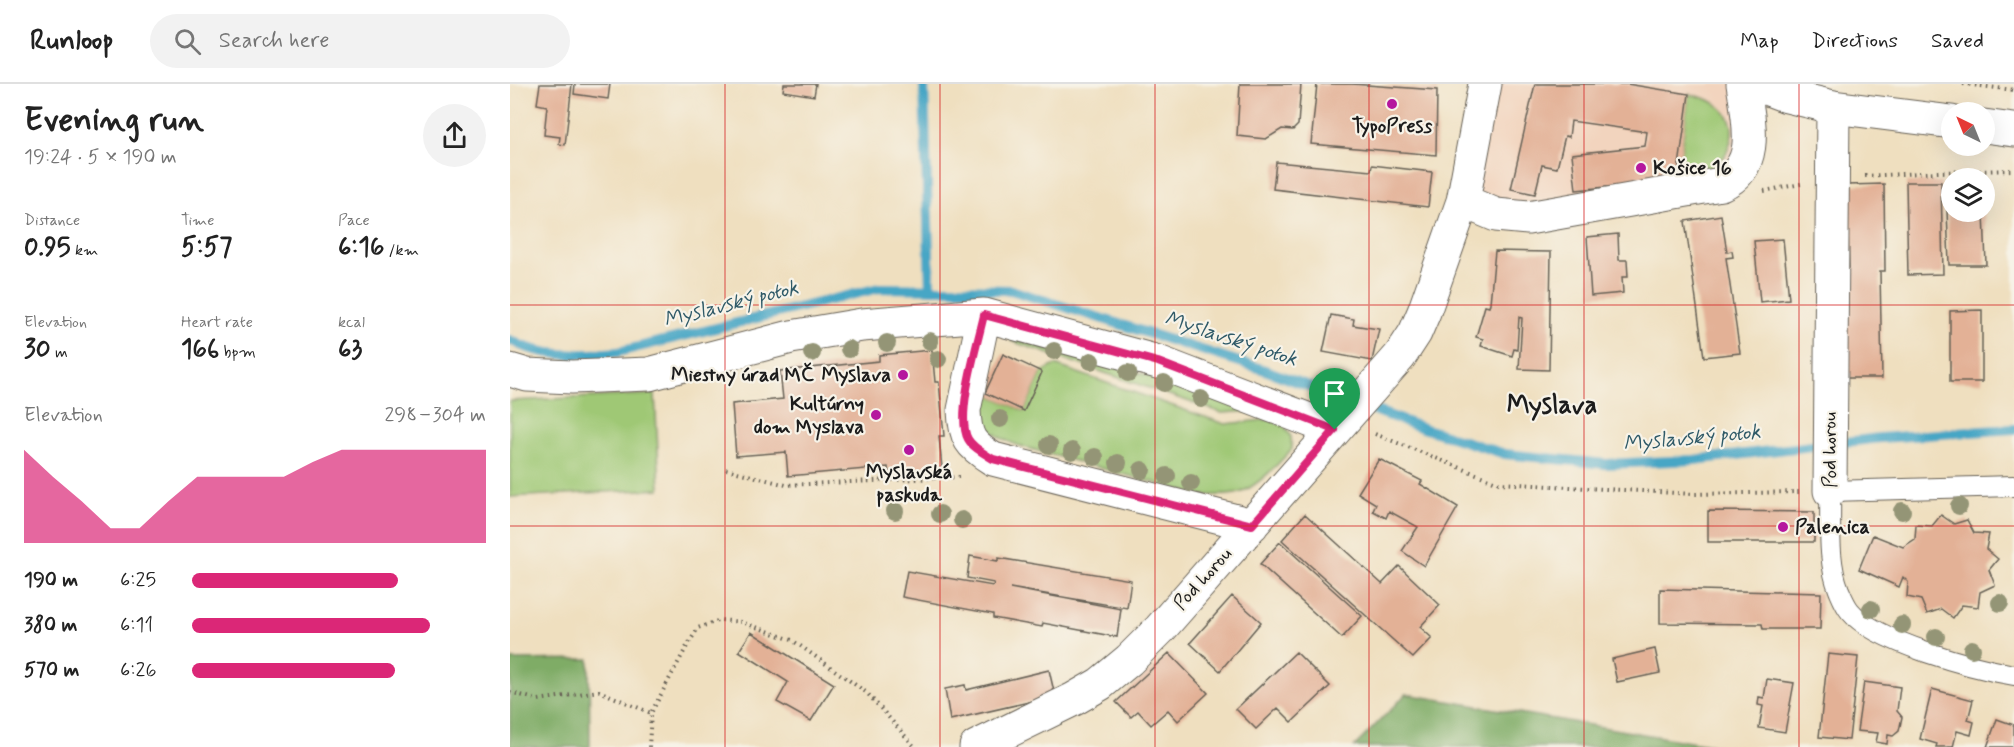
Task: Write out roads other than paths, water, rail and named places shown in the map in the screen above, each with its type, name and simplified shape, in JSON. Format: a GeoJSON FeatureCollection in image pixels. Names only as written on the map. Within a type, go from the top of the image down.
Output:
{"type":"FeatureCollection","features":[{"type":"Feature","properties":{"kind":"street","name":"Pod horou"},"geometry":{"type":"LineString","coordinates":[[976,747],[1074,699],[1107,678],[1129,660],[1160,629],[1400,356],[1415,333],[1463,201],[1485,84]]}},
{"type":"Feature","properties":{"kind":"street"},"geometry":{"type":"LineString","coordinates":[[1463,201],[1497,215],[1528,218],[1721,184],[1731,180],[1746,162],[1749,148],[1743,84]]}},
{"type":"Feature","properties":{"kind":"street"},"geometry":{"type":"LineString","coordinates":[[1755,84],[1787,96],[1833,107],[1941,121]]}},
{"type":"Feature","properties":{"kind":"street","name":"Pod horou"},"geometry":{"type":"LineString","coordinates":[[1830,490],[1833,107]]}},
{"type":"Feature","properties":{"kind":"street"},"geometry":{"type":"LineString","coordinates":[[1995,127],[2014,130]]}},
{"type":"Feature","properties":{"kind":"street"},"geometry":{"type":"LineString","coordinates":[[984,315],[964,410],[964,426],[968,439],[979,450],[993,459],[1252,525]]}},
{"type":"Feature","properties":{"kind":"street"},"geometry":{"type":"LineString","coordinates":[[510,370],[528,375],[572,377],[649,374],[791,337],[850,327],[984,315],[1158,362],[1340,423]]}},
{"type":"Feature","properties":{"kind":"lane"},"geometry":{"type":"LineString","coordinates":[[1830,490],[2014,486]]}},
{"type":"Feature","properties":{"kind":"lane","name":"Pod horou"},"geometry":{"type":"LineString","coordinates":[[1830,490],[1834,572],[1838,588],[1850,611],[1870,627],[1946,660],[2014,675]]}},
{"type":"Feature","properties":{"kind":"waterway"},"geometry":{"type":"LineString","coordinates":[[924,84],[930,289]]}},
{"type":"Feature","properties":{"kind":"waterway","name":"Myslavský potok"},"geometry":{"type":"LineString","coordinates":[[510,340],[549,353],[577,355],[618,352],[879,288],[1011,290],[1265,370],[1423,428],[1505,454],[1606,464],[1694,460],[1880,438],[2014,429]]}},
{"type":"Feature","properties":{"kind":"place","name":"TypoPress"},"geometry":{"type":"Point","coordinates":[1392,104]}},
{"type":"Feature","properties":{"kind":"place","name":"Košice 16"},"geometry":{"type":"Point","coordinates":[1641,168]}},
{"type":"Feature","properties":{"kind":"place","name":"Miestny úrad MČ Myslava"},"geometry":{"type":"Point","coordinates":[903,375]}},
{"type":"Feature","properties":{"kind":"place","name":"Kultúrny dom Myslava"},"geometry":{"type":"Point","coordinates":[876,415]}},
{"type":"Feature","properties":{"kind":"place","name":"Myslavská paskuda"},"geometry":{"type":"Point","coordinates":[909,450]}},
{"type":"Feature","properties":{"kind":"place","name":"Palenica"},"geometry":{"type":"Point","coordinates":[1783,527]}},
{"type":"Feature","properties":{"kind":"district","name":"Myslava"},"geometry":{"type":"Point","coordinates":[1552,406]}}]}
